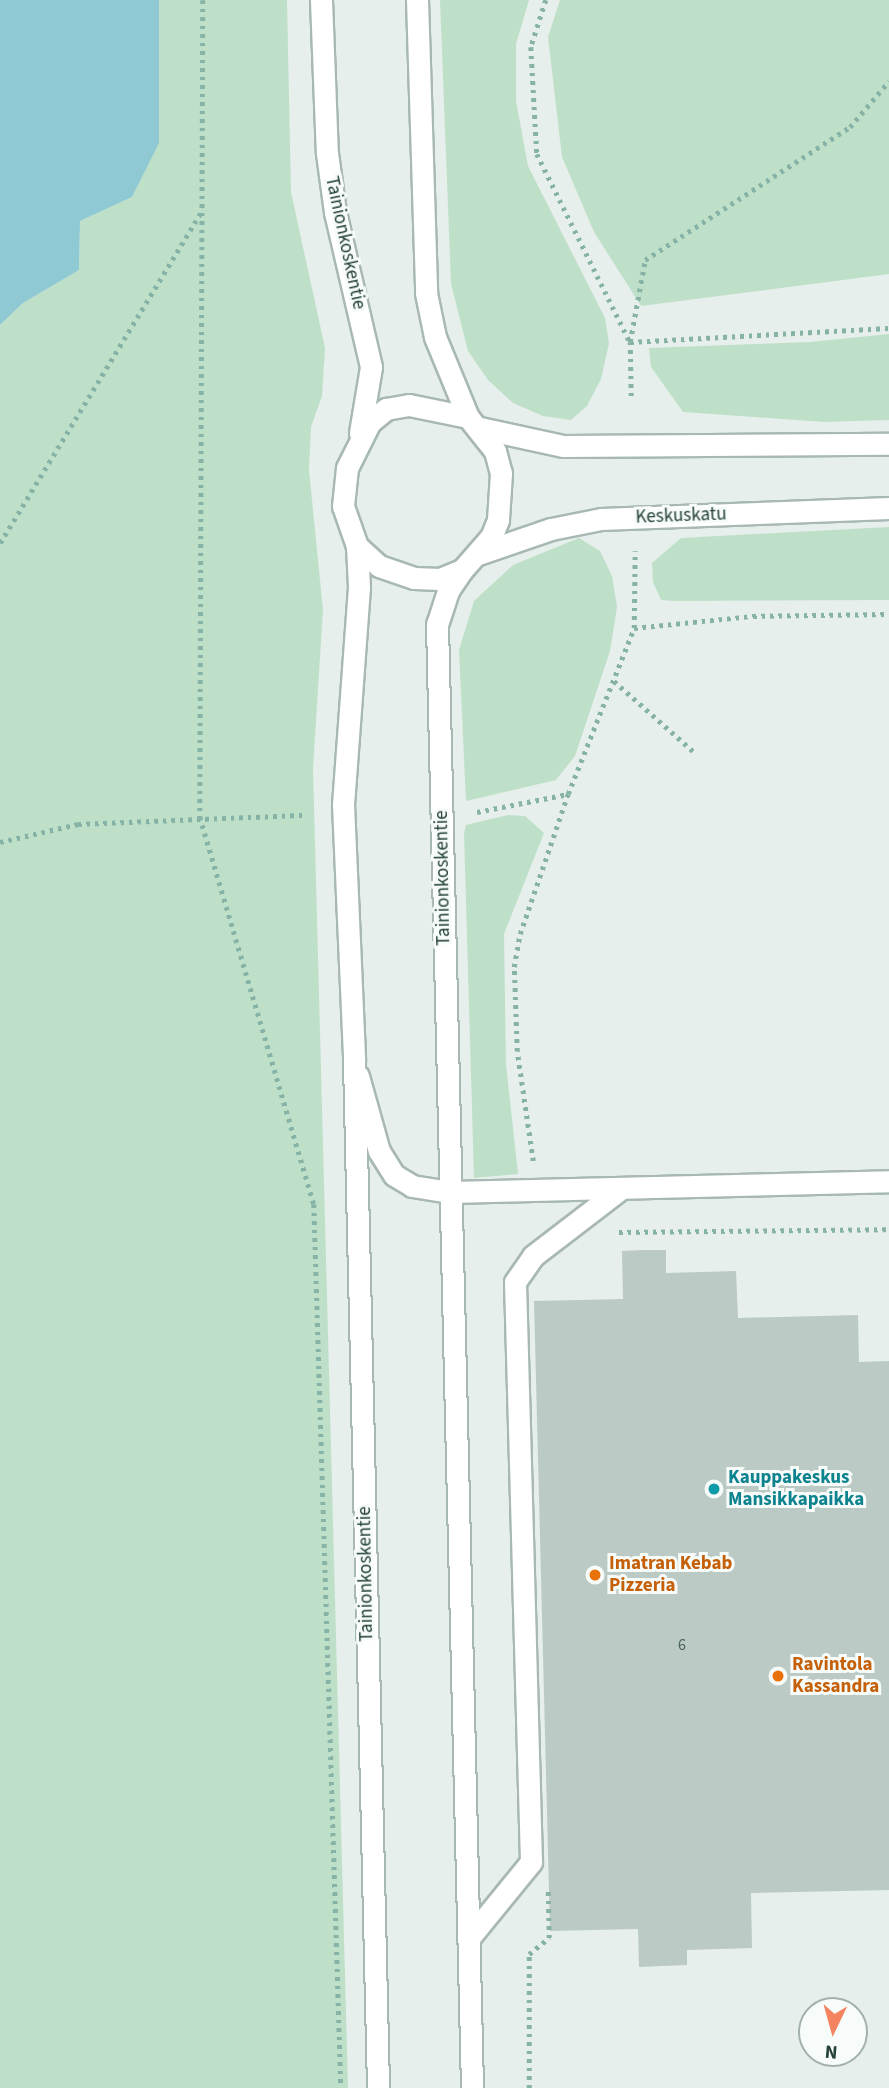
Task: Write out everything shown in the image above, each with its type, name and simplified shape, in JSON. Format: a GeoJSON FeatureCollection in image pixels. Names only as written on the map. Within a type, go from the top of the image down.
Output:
{"type":"FeatureCollection","features":[{"type":"Feature","properties":{"kind":"main road","name":"Tainionkoskentie"},"geometry":{"type":"LineString","coordinates":[[321,0],[327,153],[335,212],[371,367],[357,441]]}},
{"type":"Feature","properties":{"kind":"main road"},"geometry":{"type":"LineString","coordinates":[[416,0],[426,293],[435,337],[474,422],[495,451],[501,500],[498,520],[478,554],[462,570],[440,579],[414,578],[379,566],[357,546],[343,506],[347,468],[357,441],[370,422],[386,409],[409,405],[474,422],[563,446],[889,444]]}},
{"type":"Feature","properties":{"kind":"main road","name":"Keskuskatu"},"geometry":{"type":"LineString","coordinates":[[478,554],[551,529],[601,519],[889,508]]}},
{"type":"Feature","properties":{"kind":"main road","name":"Tainionkoskentie"},"geometry":{"type":"LineString","coordinates":[[357,546],[358,600],[343,804],[354,1061],[378,2088]]}},
{"type":"Feature","properties":{"kind":"main road","name":"Tainionkoskentie"},"geometry":{"type":"LineString","coordinates":[[462,570],[448,591],[437,624],[472,2088]]}},
{"type":"Feature","properties":{"kind":"main road","name":"Tainionkoskentie"},"geometry":{"type":"LineString","coordinates":[[354,1061],[379,1152],[394,1175],[412,1185],[451,1192],[619,1190],[889,1181]]}},
{"type":"Feature","properties":{"kind":"main road"},"geometry":{"type":"LineString","coordinates":[[468,1938],[531,1862],[515,1282],[533,1256],[619,1190]]}},
{"type":"Feature","properties":{"kind":"path"},"geometry":{"type":"LineString","coordinates":[[203,0],[200,817],[314,1204],[341,2088]]}},
{"type":"Feature","properties":{"kind":"path"},"geometry":{"type":"LineString","coordinates":[[546,0],[531,47],[537,154],[630,342]]}},
{"type":"Feature","properties":{"kind":"path"},"geometry":{"type":"LineString","coordinates":[[631,396],[630,342],[645,260],[850,127],[889,81]]}},
{"type":"Feature","properties":{"kind":"path"},"geometry":{"type":"LineString","coordinates":[[0,543],[203,208]]}},
{"type":"Feature","properties":{"kind":"path"},"geometry":{"type":"LineString","coordinates":[[630,342],[889,328]]}},
{"type":"Feature","properties":{"kind":"path"},"geometry":{"type":"LineString","coordinates":[[538,1190],[517,1051],[514,967],[520,934],[568,794],[634,628],[635,551]]}},
{"type":"Feature","properties":{"kind":"path"},"geometry":{"type":"LineString","coordinates":[[634,628],[753,616],[889,614]]}},
{"type":"Feature","properties":{"kind":"path"},"geometry":{"type":"LineString","coordinates":[[614,681],[694,752]]}},
{"type":"Feature","properties":{"kind":"path"},"geometry":{"type":"LineString","coordinates":[[477,812],[568,794]]}},
{"type":"Feature","properties":{"kind":"path"},"geometry":{"type":"LineString","coordinates":[[0,842],[78,824],[306,814]]}},
{"type":"Feature","properties":{"kind":"path"},"geometry":{"type":"LineString","coordinates":[[613,1234],[677,1229],[889,1229]]}},
{"type":"Feature","properties":{"kind":"path"},"geometry":{"type":"LineString","coordinates":[[529,2088],[529,1954],[549,1938]]}},
{"type":"Feature","properties":{"kind":"green space"},"geometry":{"type":"Polygon","coordinates":[[[159,0],[287,0],[291,192],[325,348],[322,396],[311,427],[309,470],[323,610],[313,768],[348,2088],[0,2088],[0,325],[23,303],[79,270],[80,221],[132,197],[158,143],[159,0]]]}},
{"type":"Feature","properties":{"kind":"green space"},"geometry":{"type":"Polygon","coordinates":[[[440,0],[529,0],[516,44],[516,101],[528,166],[605,318],[609,343],[601,379],[587,406],[571,420],[543,416],[513,403],[488,380],[468,351],[451,284],[440,0]]]}},
{"type":"Feature","properties":{"kind":"green space"},"geometry":{"type":"Polygon","coordinates":[[[560,0],[889,0],[889,274],[641,306],[594,232],[562,157],[548,37],[560,0]]]}},
{"type":"Feature","properties":{"kind":"green space"},"geometry":{"type":"Polygon","coordinates":[[[889,334],[889,420],[824,422],[683,412],[651,367],[649,348],[810,342],[889,334]]]}},
{"type":"Feature","properties":{"kind":"green space"},"geometry":{"type":"Polygon","coordinates":[[[889,527],[889,600],[661,600],[653,582],[652,563],[681,538],[889,527]]]}},
{"type":"Feature","properties":{"kind":"green space"},"geometry":{"type":"Polygon","coordinates":[[[579,538],[600,551],[612,576],[617,607],[610,651],[575,756],[556,780],[466,801],[459,650],[474,601],[513,565],[579,538]]]}},
{"type":"Feature","properties":{"kind":"green space"},"geometry":{"type":"Polygon","coordinates":[[[508,815],[525,816],[544,833],[504,934],[506,1064],[518,1174],[474,1178],[464,833],[466,825],[508,815]]]}},
{"type":"Feature","properties":{"kind":"water"},"geometry":{"type":"Polygon","coordinates":[[[0,0],[159,0],[159,143],[132,197],[80,221],[79,270],[23,303],[0,325],[0,0]]]}},
{"type":"Feature","properties":{"kind":"building","name":"Kauppakeskus Mansikkapaikka"},"geometry":{"type":"Polygon","coordinates":[[[666,1250],[666,1273],[736,1271],[738,1318],[858,1315],[859,1362],[889,1361],[889,1890],[751,1893],[752,1948],[687,1950],[687,1965],[639,1967],[638,1929],[550,1931],[534,1301],[623,1299],[622,1251],[666,1250]]]}},
{"type":"Feature","properties":{"kind":"place","name":"Kauppakeskus Mansikkapaikka"},"geometry":{"type":"Point","coordinates":[714,1489]}},
{"type":"Feature","properties":{"kind":"place","name":"Imatran Kebab Pizzeria"},"geometry":{"type":"Point","coordinates":[595,1575]}},
{"type":"Feature","properties":{"kind":"place","name":"Ravintola Kassandra"},"geometry":{"type":"Point","coordinates":[778,1676]}}]}
